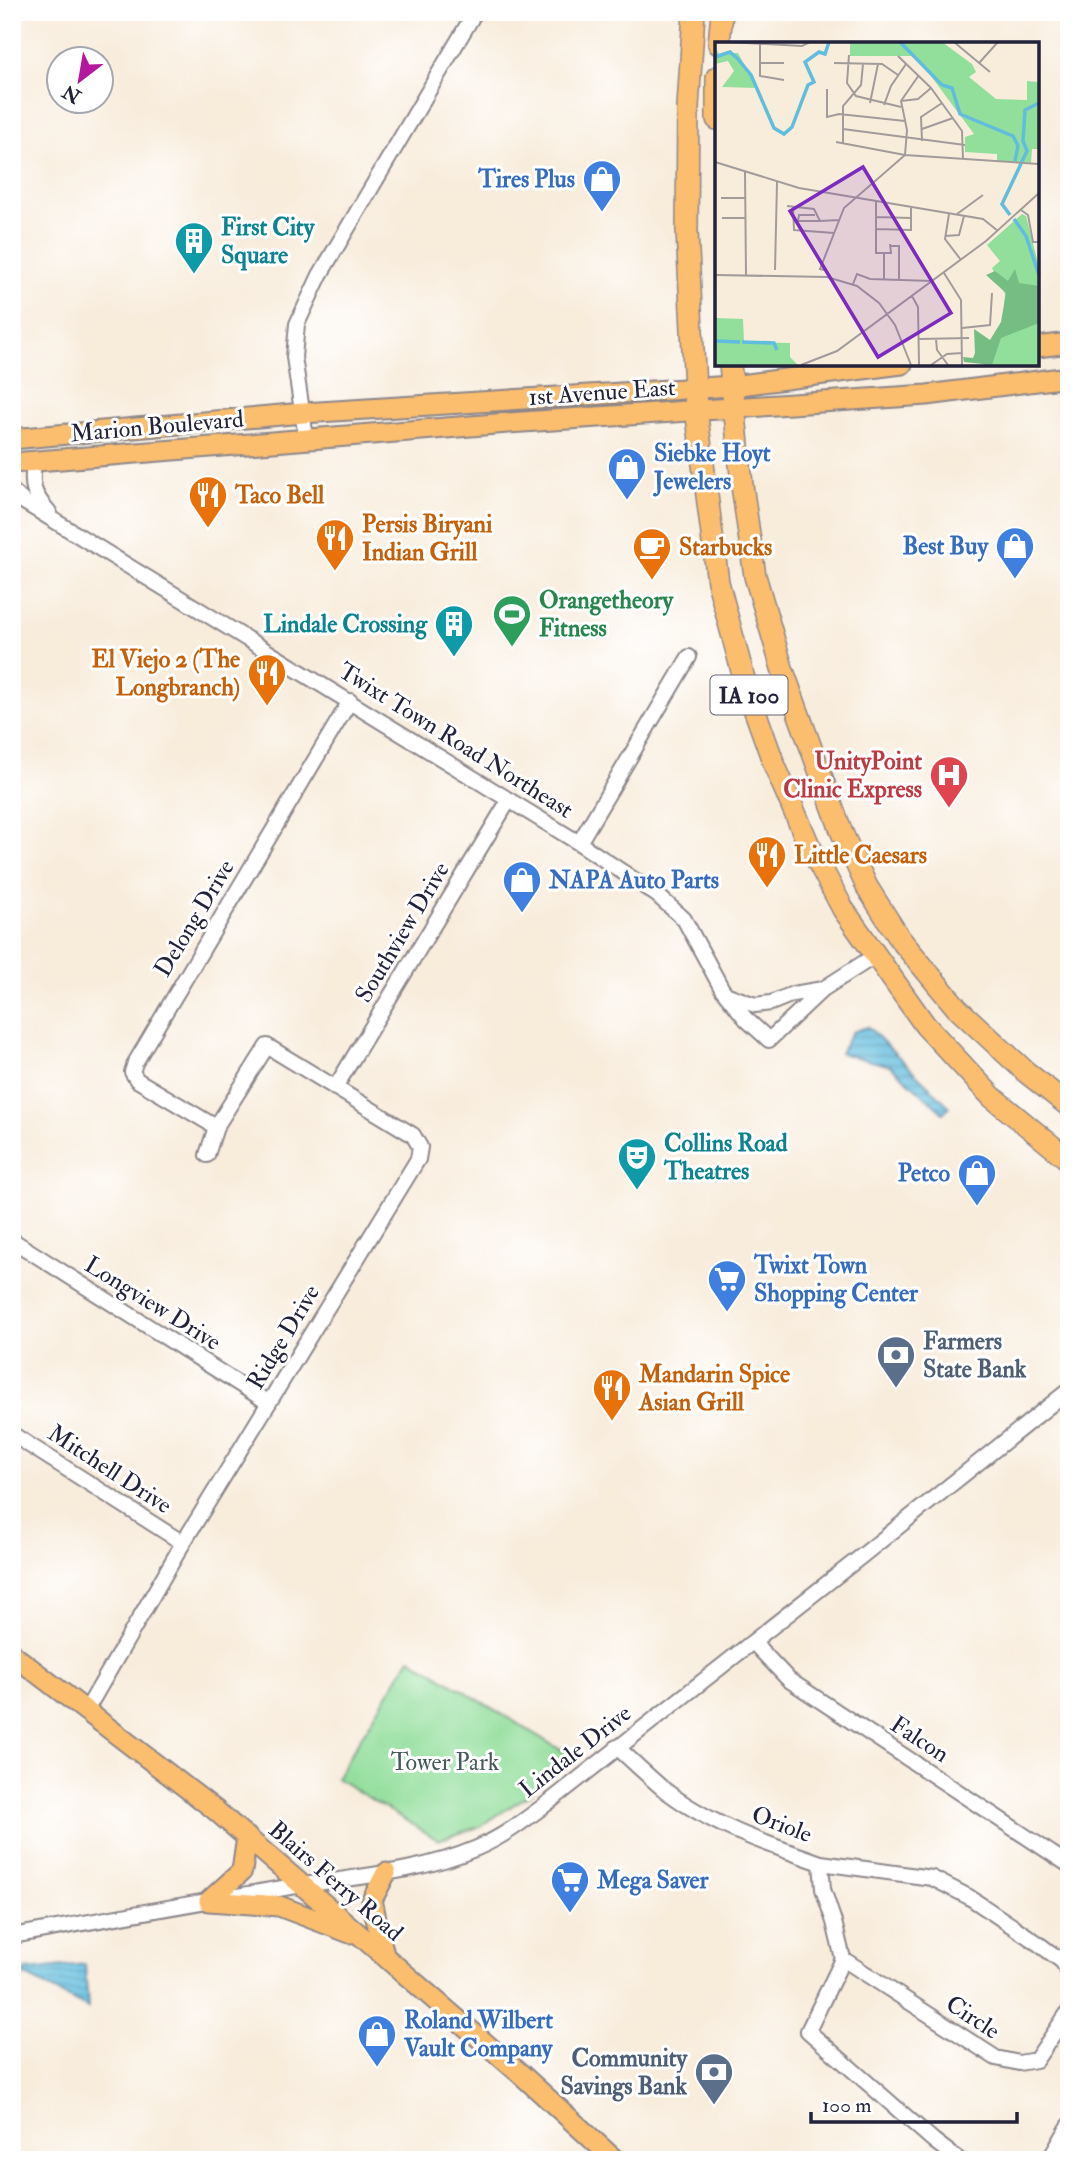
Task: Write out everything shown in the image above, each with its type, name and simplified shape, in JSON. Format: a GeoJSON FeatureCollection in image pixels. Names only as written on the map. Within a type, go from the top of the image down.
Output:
{"type":"FeatureCollection","features":[{"type":"Feature","properties":{"kind":"highway","name":"IA 100"},"geometry":{"type":"LineString","coordinates":[[694,12],[688,107],[687,231],[695,399],[718,582],[746,686],[774,764],[807,843],[843,909],[925,1025],[992,1097],[1069,1160]]}},
{"type":"Feature","properties":{"kind":"highway"},"geometry":{"type":"LineString","coordinates":[[719,42],[722,12]]}},
{"type":"Feature","properties":{"kind":"highway","name":"IA 100"},"geometry":{"type":"LineString","coordinates":[[730,366],[755,576],[782,668],[842,833],[867,887],[900,939],[957,1008],[1026,1072],[1069,1106]]}},
{"type":"Feature","properties":{"kind":"main road"},"geometry":{"type":"LineString","coordinates":[[1039,347],[1069,343]]}},
{"type":"Feature","properties":{"kind":"main road","name":"1st Avenue East"},"geometry":{"type":"LineString","coordinates":[[733,396],[891,366]]}},
{"type":"Feature","properties":{"kind":"main road","name":"1st Avenue East"},"geometry":{"type":"LineString","coordinates":[[306,438],[695,399],[733,396],[926,395],[1069,377]]}},
{"type":"Feature","properties":{"kind":"main road","name":"1st Avenue East"},"geometry":{"type":"LineString","coordinates":[[303,413],[695,399]]}},
{"type":"Feature","properties":{"kind":"main road","name":"Marion Boulevard"},"geometry":{"type":"LineString","coordinates":[[12,439],[303,413]]}},
{"type":"Feature","properties":{"kind":"main road","name":"Marion Boulevard"},"geometry":{"type":"LineString","coordinates":[[12,463],[306,438]]}},
{"type":"Feature","properties":{"kind":"main road","name":"Blairs Ferry Road"},"geometry":{"type":"LineString","coordinates":[[12,1654],[87,1709],[247,1837],[523,2076],[615,2160]]}},
{"type":"Feature","properties":{"kind":"main road"},"geometry":{"type":"LineString","coordinates":[[209,1901],[242,1871],[247,1837]]}},
{"type":"Feature","properties":{"kind":"main road"},"geometry":{"type":"LineString","coordinates":[[384,1955],[372,1900],[386,1873]]}},
{"type":"Feature","properties":{"kind":"main road"},"geometry":{"type":"LineString","coordinates":[[209,1901],[279,1906],[367,1940]]}},
{"type":"Feature","properties":{"kind":"street"},"geometry":{"type":"LineString","coordinates":[[306,438],[294,357],[297,324],[320,275],[475,12]]}},
{"type":"Feature","properties":{"kind":"street"},"geometry":{"type":"LineString","coordinates":[[34,461],[32,481],[36,498],[60,523]]}},
{"type":"Feature","properties":{"kind":"street"},"geometry":{"type":"LineString","coordinates":[[12,491],[24,502],[60,523]]}},
{"type":"Feature","properties":{"kind":"street","name":"Twixt Town Road Northeast"},"geometry":{"type":"LineString","coordinates":[[60,523],[579,843],[657,895],[684,919],[727,995],[746,1019],[769,1040],[823,989],[876,955]]}},
{"type":"Feature","properties":{"kind":"street"},"geometry":{"type":"LineString","coordinates":[[579,843],[689,657]]}},
{"type":"Feature","properties":{"kind":"street","name":"Delong Drive"},"geometry":{"type":"LineString","coordinates":[[216,1127],[137,1080],[132,1072],[350,701]]}},
{"type":"Feature","properties":{"kind":"street","name":"Southview Drive"},"geometry":{"type":"LineString","coordinates":[[335,1088],[509,800]]}},
{"type":"Feature","properties":{"kind":"street","name":"Twixt Town Road Northeast"},"geometry":{"type":"LineString","coordinates":[[727,995],[755,1005],[771,1003],[793,993],[823,989]]}},
{"type":"Feature","properties":{"kind":"street","name":"Ridge Drive"},"geometry":{"type":"LineString","coordinates":[[87,1709],[183,1544],[418,1159],[421,1147],[413,1136],[267,1045],[216,1127]]}},
{"type":"Feature","properties":{"kind":"street"},"geometry":{"type":"LineString","coordinates":[[206,1155],[216,1127]]}},
{"type":"Feature","properties":{"kind":"street","name":"Longview Drive"},"geometry":{"type":"LineString","coordinates":[[12,1241],[269,1404]]}},
{"type":"Feature","properties":{"kind":"street","name":"Lindale Drive"},"geometry":{"type":"LineString","coordinates":[[12,1936],[386,1873],[445,1859],[507,1833],[753,1642],[1069,1390]]}},
{"type":"Feature","properties":{"kind":"street","name":"Mitchell Drive"},"geometry":{"type":"LineString","coordinates":[[12,1434],[183,1544]]}},
{"type":"Feature","properties":{"kind":"street","name":"Falcon"},"geometry":{"type":"LineString","coordinates":[[753,1642],[789,1680],[1069,1865]]}},
{"type":"Feature","properties":{"kind":"street","name":"Oriole"},"geometry":{"type":"LineString","coordinates":[[617,1747],[663,1788],[701,1813],[758,1841],[821,1863],[822,1889],[834,1922],[842,1959]]}},
{"type":"Feature","properties":{"kind":"street"},"geometry":{"type":"LineString","coordinates":[[821,1863],[932,1878],[968,1897],[1036,1942],[1063,1962],[1069,1975]]}},
{"type":"Feature","properties":{"kind":"street"},"geometry":{"type":"LineString","coordinates":[[842,1959],[808,2031],[959,2160]]}},
{"type":"Feature","properties":{"kind":"street","name":"Circle"},"geometry":{"type":"LineString","coordinates":[[842,1959],[996,2058],[1019,2063],[1036,2060],[1066,2021]]}},
{"type":"Feature","properties":{"kind":"street"},"geometry":{"type":"LineString","coordinates":[[1049,2160],[1069,2126]]}},
{"type":"Feature","properties":{"kind":"green space","name":"Tower Park"},"geometry":{"type":"Polygon","coordinates":[[[410,1658],[572,1757],[527,1796],[479,1827],[438,1840],[336,1778],[410,1658]]]}},
{"type":"Feature","properties":{"kind":"water"},"geometry":{"type":"Polygon","coordinates":[[[868,1027],[950,1107],[943,1113],[891,1066],[840,1053],[852,1032],[868,1027]]]}},
{"type":"Feature","properties":{"kind":"water"},"geometry":{"type":"Polygon","coordinates":[[[85,1964],[88,2008],[24,1975],[26,1970],[85,1964]]]}},
{"type":"Feature","properties":{"kind":"place","name":"Tires Plus"},"geometry":{"type":"Point","coordinates":[602,213]}},
{"type":"Feature","properties":{"kind":"place","name":"First City Square"},"geometry":{"type":"Point","coordinates":[194,275]}},
{"type":"Feature","properties":{"kind":"place","name":"Siebke Hoyt Jewelers"},"geometry":{"type":"Point","coordinates":[627,501]}},
{"type":"Feature","properties":{"kind":"place","name":"Taco Bell"},"geometry":{"type":"Point","coordinates":[208,529]}},
{"type":"Feature","properties":{"kind":"place","name":"Persis Biryani Indian Grill"},"geometry":{"type":"Point","coordinates":[335,572]}},
{"type":"Feature","properties":{"kind":"place","name":"Best Buy"},"geometry":{"type":"Point","coordinates":[1015,580]}},
{"type":"Feature","properties":{"kind":"place","name":"Starbucks"},"geometry":{"type":"Point","coordinates":[652,581]}},
{"type":"Feature","properties":{"kind":"place","name":"Orangetheory Fitness"},"geometry":{"type":"Point","coordinates":[512,648]}},
{"type":"Feature","properties":{"kind":"place","name":"Lindale Crossing"},"geometry":{"type":"Point","coordinates":[454,658]}},
{"type":"Feature","properties":{"kind":"place","name":"El Viejo 2 (The Longbranch)"},"geometry":{"type":"Point","coordinates":[267,707]}},
{"type":"Feature","properties":{"kind":"place","name":"UnityPoint Clinic Express"},"geometry":{"type":"Point","coordinates":[949,809]}},
{"type":"Feature","properties":{"kind":"place","name":"Little Caesars"},"geometry":{"type":"Point","coordinates":[767,889]}},
{"type":"Feature","properties":{"kind":"place","name":"NAPA Auto Parts"},"geometry":{"type":"Point","coordinates":[522,914]}},
{"type":"Feature","properties":{"kind":"place","name":"Collins Road Theatres"},"geometry":{"type":"Point","coordinates":[637,1191]}},
{"type":"Feature","properties":{"kind":"place","name":"Petco"},"geometry":{"type":"Point","coordinates":[977,1207]}},
{"type":"Feature","properties":{"kind":"place","name":"Twixt Town Shopping Center"},"geometry":{"type":"Point","coordinates":[727,1313]}},
{"type":"Feature","properties":{"kind":"place","name":"Farmers State Bank"},"geometry":{"type":"Point","coordinates":[896,1389]}},
{"type":"Feature","properties":{"kind":"place","name":"Mandarin Spice Asian Grill"},"geometry":{"type":"Point","coordinates":[612,1422]}},
{"type":"Feature","properties":{"kind":"place","name":"Mega Saver"},"geometry":{"type":"Point","coordinates":[570,1914]}},
{"type":"Feature","properties":{"kind":"place","name":"Roland Wilbert Vault Company"},"geometry":{"type":"Point","coordinates":[377,2068]}},
{"type":"Feature","properties":{"kind":"place","name":"Community Savings Bank"},"geometry":{"type":"Point","coordinates":[714,2106]}}]}
